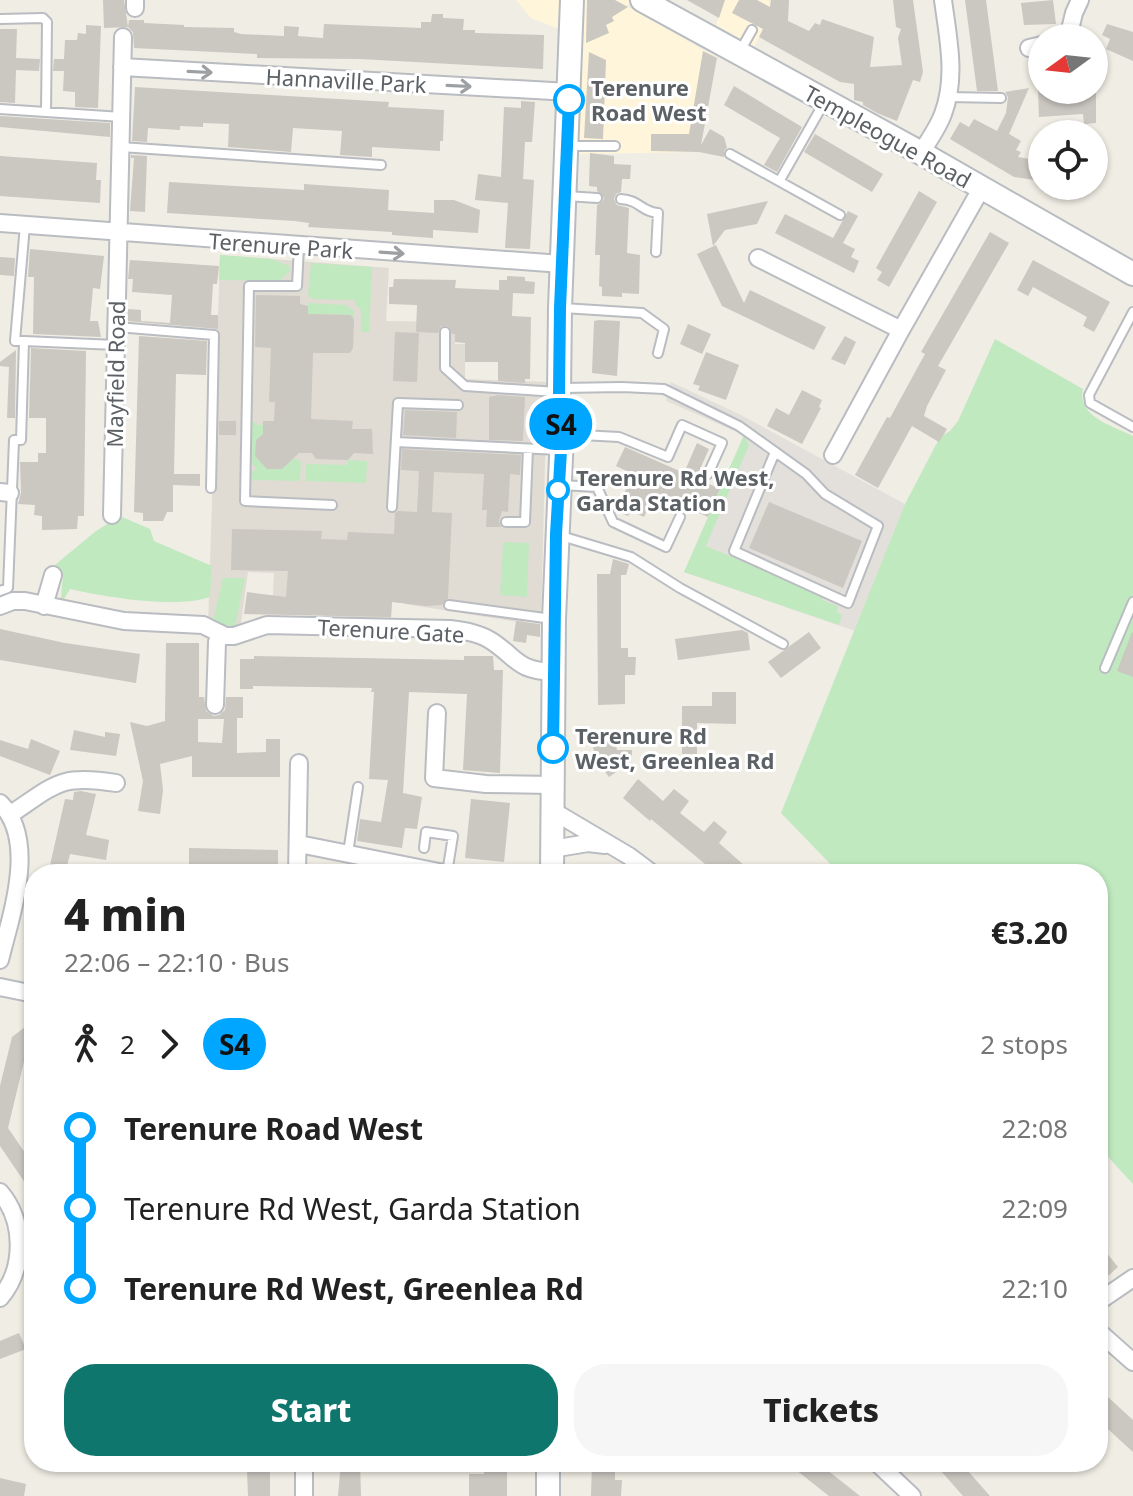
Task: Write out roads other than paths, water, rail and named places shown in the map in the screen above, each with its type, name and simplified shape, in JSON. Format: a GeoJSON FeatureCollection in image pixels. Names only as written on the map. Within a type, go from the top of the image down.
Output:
{"type":"FeatureCollection","features":[{"type":"Feature","properties":{"kind":"main road"},"geometry":{"type":"LineString","coordinates":[[552,864],[554,619],[561,442],[560,308],[572,0]]}},
{"type":"Feature","properties":{"kind":"main road","name":"Templeogue Road"},"geometry":{"type":"LineString","coordinates":[[642,0],[1133,274]]}},
{"type":"Feature","properties":{"kind":"main road"},"geometry":{"type":"LineString","coordinates":[[548,1472],[548,1496]]}},
{"type":"Feature","properties":{"kind":"street"},"geometry":{"type":"LineString","coordinates":[[921,153],[942,117],[948,97],[950,54],[943,0]]}},
{"type":"Feature","properties":{"kind":"street"},"geometry":{"type":"LineString","coordinates":[[1071,24],[1080,0]]}},
{"type":"Feature","properties":{"kind":"street","name":"Mayfield Road"},"geometry":{"type":"LineString","coordinates":[[112,515],[123,37]]}},
{"type":"Feature","properties":{"kind":"street","name":"Hannaville Park"},"geometry":{"type":"LineString","coordinates":[[122,67],[570,92]]}},
{"type":"Feature","properties":{"kind":"street"},"geometry":{"type":"LineString","coordinates":[[833,455],[981,189]]}},
{"type":"Feature","properties":{"kind":"street","name":"Terenure Park"},"geometry":{"type":"LineString","coordinates":[[0,223],[562,264]]}},
{"type":"Feature","properties":{"kind":"street"},"geometry":{"type":"LineString","coordinates":[[758,258],[901,330]]}},
{"type":"Feature","properties":{"kind":"street"},"geometry":{"type":"LineString","coordinates":[[44,606],[53,575]]}},
{"type":"Feature","properties":{"kind":"street","name":"Terenure Gate"},"geometry":{"type":"LineString","coordinates":[[0,606],[13,601],[124,621],[203,625],[234,636],[276,625],[450,629],[472,632],[491,641],[518,665],[534,671],[553,672]]}},
{"type":"Feature","properties":{"kind":"street"},"geometry":{"type":"LineString","coordinates":[[215,705],[220,633]]}},
{"type":"Feature","properties":{"kind":"street"},"geometry":{"type":"LineString","coordinates":[[437,713],[434,778],[486,784],[553,785]]}},
{"type":"Feature","properties":{"kind":"street"},"geometry":{"type":"LineString","coordinates":[[298,864],[299,763]]}},
{"type":"Feature","properties":{"kind":"street"},"geometry":{"type":"LineString","coordinates":[[0,960],[17,894],[21,864],[6,808],[62,780],[91,779],[116,783]]}},
{"type":"Feature","properties":{"kind":"street"},"geometry":{"type":"LineString","coordinates":[[553,811],[640,864]]}},
{"type":"Feature","properties":{"kind":"street"},"geometry":{"type":"LineString","coordinates":[[552,849],[588,843],[607,845]]}},
{"type":"Feature","properties":{"kind":"street"},"geometry":{"type":"LineString","coordinates":[[299,844],[398,864]]}},
{"type":"Feature","properties":{"kind":"street"},"geometry":{"type":"LineString","coordinates":[[0,987],[24,992]]}},
{"type":"Feature","properties":{"kind":"street"},"geometry":{"type":"LineString","coordinates":[[0,1192],[13,1214],[19,1244],[14,1274],[0,1298]]}},
{"type":"Feature","properties":{"kind":"street"},"geometry":{"type":"LineString","coordinates":[[1108,1295],[1133,1278]]}},
{"type":"Feature","properties":{"kind":"street"},"geometry":{"type":"LineString","coordinates":[[1108,1340],[1133,1362]]}},
{"type":"Feature","properties":{"kind":"street"},"geometry":{"type":"LineString","coordinates":[[304,1472],[304,1496]]}},
{"type":"Feature","properties":{"kind":"street"},"geometry":{"type":"LineString","coordinates":[[887,1472],[912,1496]]}},
{"type":"Feature","properties":{"kind":"lane"},"geometry":{"type":"LineString","coordinates":[[0,19],[43,18],[47,22],[46,112]]}},
{"type":"Feature","properties":{"kind":"lane"},"geometry":{"type":"LineString","coordinates":[[739,54],[752,30]]}},
{"type":"Feature","properties":{"kind":"lane"},"geometry":{"type":"LineString","coordinates":[[948,97],[1001,98]]}},
{"type":"Feature","properties":{"kind":"lane"},"geometry":{"type":"LineString","coordinates":[[780,180],[826,101]]}},
{"type":"Feature","properties":{"kind":"lane"},"geometry":{"type":"LineString","coordinates":[[0,109],[122,117]]}},
{"type":"Feature","properties":{"kind":"lane"},"geometry":{"type":"LineString","coordinates":[[566,146],[615,146]]}},
{"type":"Feature","properties":{"kind":"lane"},"geometry":{"type":"LineString","coordinates":[[121,147],[381,165]]}},
{"type":"Feature","properties":{"kind":"lane"},"geometry":{"type":"LineString","coordinates":[[730,154],[840,215]]}},
{"type":"Feature","properties":{"kind":"lane"},"geometry":{"type":"LineString","coordinates":[[565,196],[597,198]]}},
{"type":"Feature","properties":{"kind":"lane"},"geometry":{"type":"LineString","coordinates":[[621,199],[633,200],[649,212],[658,213],[656,252]]}},
{"type":"Feature","properties":{"kind":"lane"},"geometry":{"type":"LineString","coordinates":[[25,225],[15,341],[116,345]]}},
{"type":"Feature","properties":{"kind":"lane"},"geometry":{"type":"LineString","coordinates":[[299,246],[297,286],[249,286],[245,501],[332,505]]}},
{"type":"Feature","properties":{"kind":"lane"},"geometry":{"type":"LineString","coordinates":[[560,308],[642,313],[664,329],[658,353]]}},
{"type":"Feature","properties":{"kind":"lane"},"geometry":{"type":"LineString","coordinates":[[1133,312],[1089,395],[1090,403],[1133,427]]}},
{"type":"Feature","properties":{"kind":"lane"},"geometry":{"type":"LineString","coordinates":[[116,327],[214,335],[211,488]]}},
{"type":"Feature","properties":{"kind":"lane"},"geometry":{"type":"LineString","coordinates":[[445,332],[445,368],[465,386],[559,390],[664,389],[739,426],[775,452],[818,485],[825,494],[878,526],[848,603],[734,551],[775,452]]}},
{"type":"Feature","properties":{"kind":"lane"},"geometry":{"type":"LineString","coordinates":[[0,591],[8,588],[5,492],[14,440],[21,440],[24,341]]}},
{"type":"Feature","properties":{"kind":"lane"},"geometry":{"type":"LineString","coordinates":[[392,507],[398,403],[458,405]]}},
{"type":"Feature","properties":{"kind":"lane"},"geometry":{"type":"LineString","coordinates":[[396,442],[528,449],[561,442],[619,437],[668,457],[682,425],[722,443],[708,474]]}},
{"type":"Feature","properties":{"kind":"lane"},"geometry":{"type":"LineString","coordinates":[[506,522],[525,522],[528,449]]}},
{"type":"Feature","properties":{"kind":"lane"},"geometry":{"type":"LineString","coordinates":[[558,485],[597,487],[613,522],[666,547],[680,517]]}},
{"type":"Feature","properties":{"kind":"lane"},"geometry":{"type":"LineString","coordinates":[[556,534],[631,557],[680,588],[783,644]]}},
{"type":"Feature","properties":{"kind":"lane"},"geometry":{"type":"LineString","coordinates":[[1105,668],[1133,602]]}},
{"type":"Feature","properties":{"kind":"lane"},"geometry":{"type":"LineString","coordinates":[[449,605],[554,619]]}},
{"type":"Feature","properties":{"kind":"lane"},"geometry":{"type":"LineString","coordinates":[[348,854],[358,787]]}},
{"type":"Feature","properties":{"kind":"lane"},"geometry":{"type":"LineString","coordinates":[[424,848],[426,832],[453,836],[449,864]]}},
{"type":"Feature","properties":{"kind":"place","name":"Terenure Road West"},"geometry":{"type":"Point","coordinates":[569,100]}},
{"type":"Feature","properties":{"kind":"place","name":"Terenure Rd West, Garda Station"},"geometry":{"type":"Point","coordinates":[558,490]}},
{"type":"Feature","properties":{"kind":"place","name":"Terenure Rd West, Greenlea Rd"},"geometry":{"type":"Point","coordinates":[553,748]}}]}
